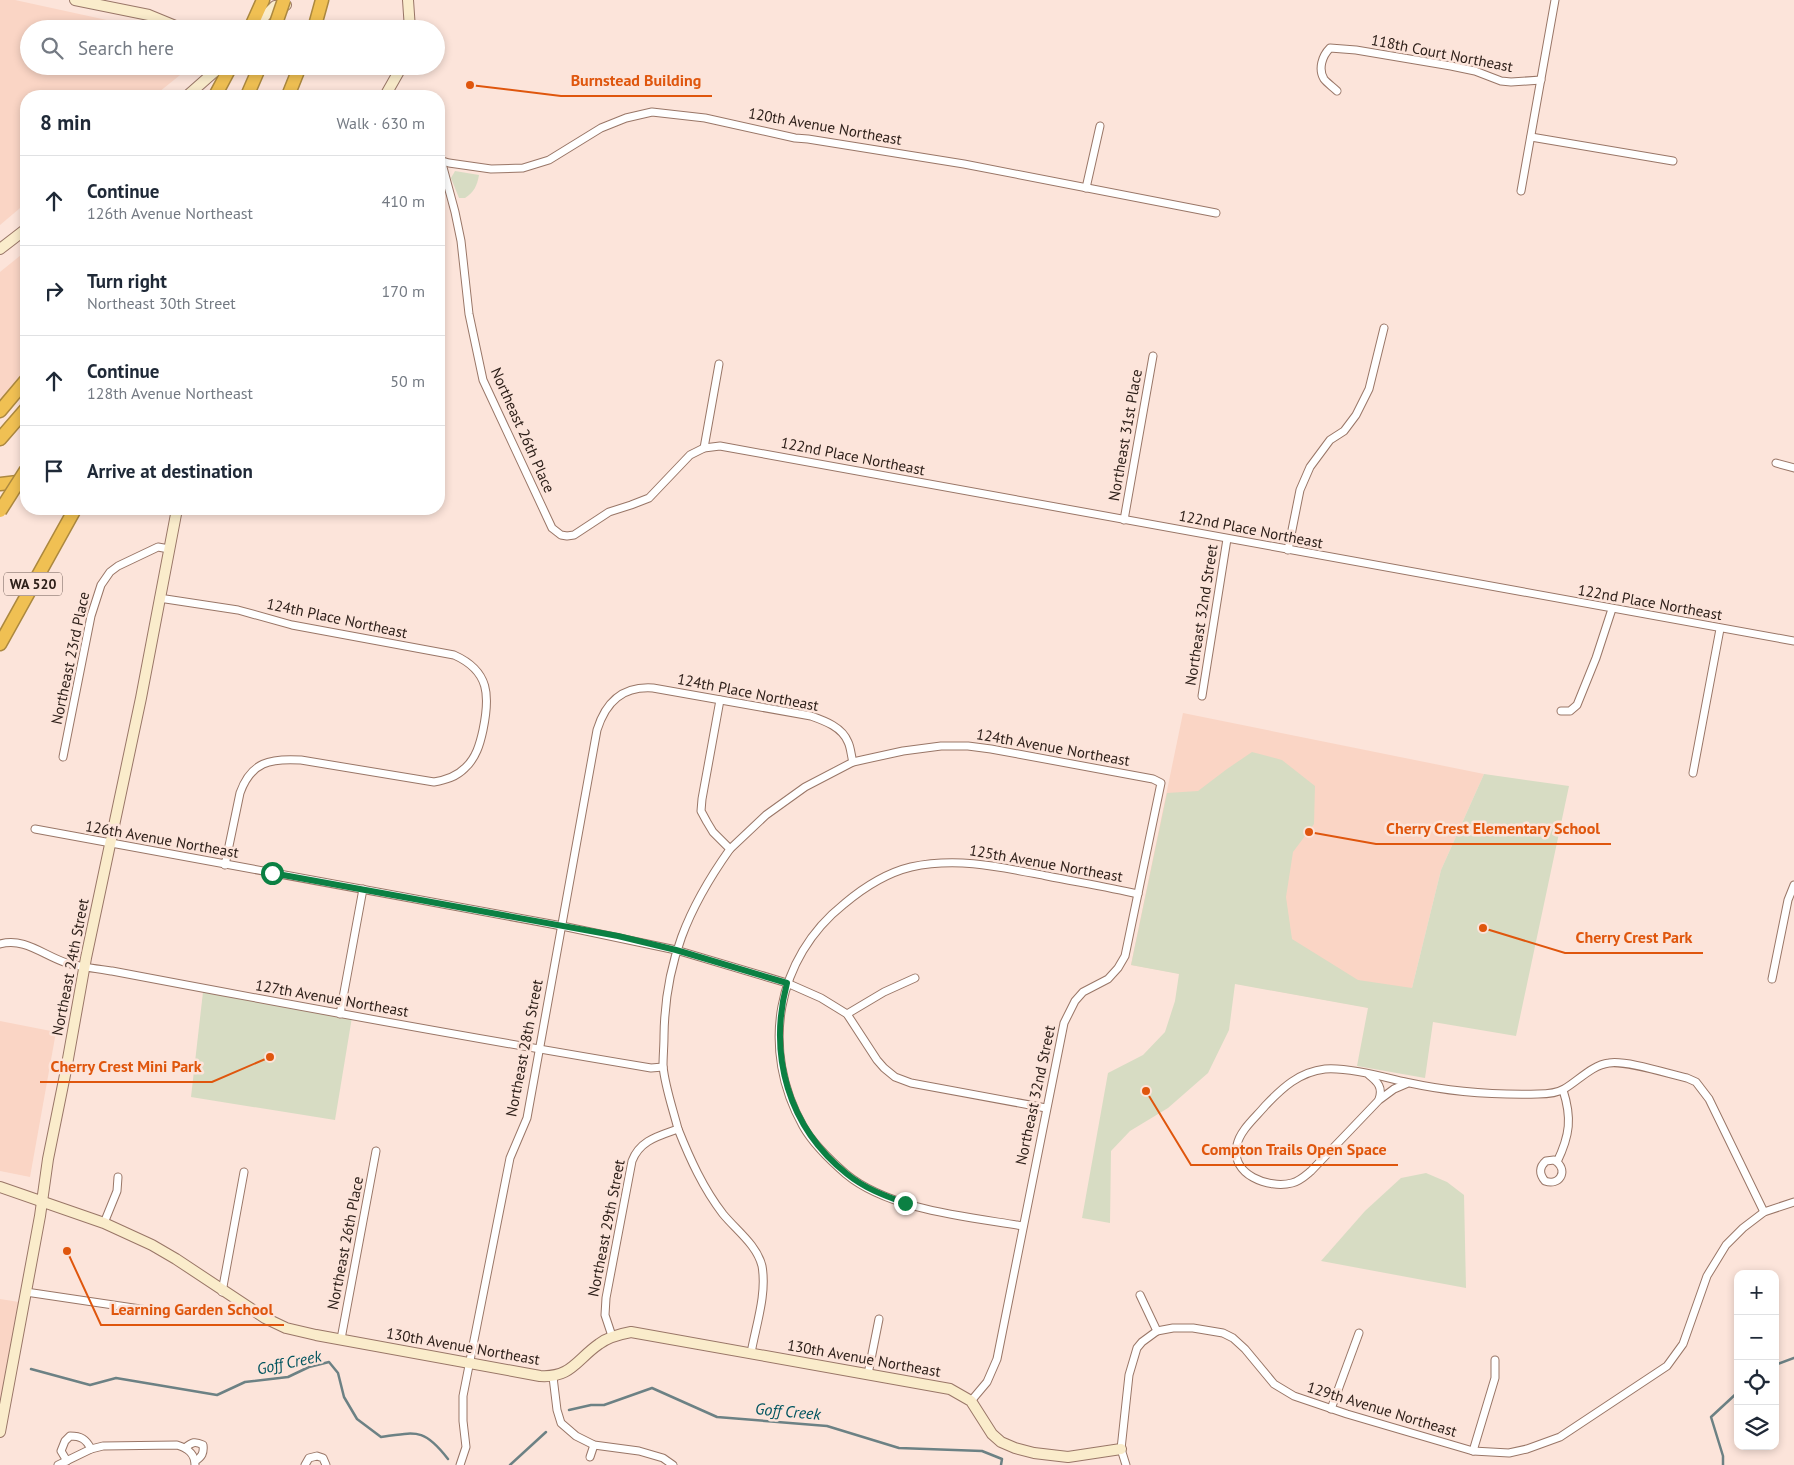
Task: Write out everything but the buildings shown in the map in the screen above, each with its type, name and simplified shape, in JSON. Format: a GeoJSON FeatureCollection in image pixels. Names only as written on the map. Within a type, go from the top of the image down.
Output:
{"type":"FeatureCollection","features":[{"type":"Feature","properties":{"kind":"highway"},"geometry":{"type":"LineString","coordinates":[[255,20],[263,0]]}},
{"type":"Feature","properties":{"kind":"highway"},"geometry":{"type":"LineString","coordinates":[[316,20],[322,0]]}},
{"type":"Feature","properties":{"kind":"highway"},"geometry":{"type":"LineString","coordinates":[[278,20],[287,2]]}},
{"type":"Feature","properties":{"kind":"highway"},"geometry":{"type":"LineString","coordinates":[[218,90],[226,75]]}},
{"type":"Feature","properties":{"kind":"highway"},"geometry":{"type":"LineString","coordinates":[[250,90],[256,75]]}},
{"type":"Feature","properties":{"kind":"highway"},"geometry":{"type":"LineString","coordinates":[[290,90],[296,75]]}},
{"type":"Feature","properties":{"kind":"highway"},"geometry":{"type":"LineString","coordinates":[[298,90],[302,75]]}},
{"type":"Feature","properties":{"kind":"highway"},"geometry":{"type":"LineString","coordinates":[[0,411],[20,387]]}},
{"type":"Feature","properties":{"kind":"highway"},"geometry":{"type":"LineString","coordinates":[[0,439],[20,416]]}},
{"type":"Feature","properties":{"kind":"highway"},"geometry":{"type":"LineString","coordinates":[[0,511],[20,479]]}},
{"type":"Feature","properties":{"kind":"highway"},"geometry":{"type":"LineString","coordinates":[[0,484],[20,482]]}},
{"type":"Feature","properties":{"kind":"highway","name":"WA 520"},"geometry":{"type":"LineString","coordinates":[[0,644],[71,515]]}},
{"type":"Feature","properties":{"kind":"street"},"geometry":{"type":"LineString","coordinates":[[75,0],[148,15],[160,20]]}},
{"type":"Feature","properties":{"kind":"street"},"geometry":{"type":"LineString","coordinates":[[408,0],[409,20]]}},
{"type":"Feature","properties":{"kind":"street"},"geometry":{"type":"LineString","coordinates":[[1521,191],[1556,0]]}},
{"type":"Feature","properties":{"kind":"street"},"geometry":{"type":"LineString","coordinates":[[260,20],[275,6],[287,2]]}},
{"type":"Feature","properties":{"kind":"street","name":"118th Court Northeast"},"geometry":{"type":"LineString","coordinates":[[1337,90],[1324,80],[1321,67],[1324,54],[1330,48],[1356,50],[1451,66],[1475,71],[1501,81],[1541,80]]}},
{"type":"Feature","properties":{"kind":"street"},"geometry":{"type":"LineString","coordinates":[[194,90],[211,75]]}},
{"type":"Feature","properties":{"kind":"street"},"geometry":{"type":"LineString","coordinates":[[388,90],[397,75]]}},
{"type":"Feature","properties":{"kind":"street","name":"120th Avenue Northeast"},"geometry":{"type":"LineString","coordinates":[[445,161],[491,169],[523,168],[549,160],[601,128],[626,118],[652,112],[704,118],[794,138],[964,164],[1216,213]]}},
{"type":"Feature","properties":{"kind":"street"},"geometry":{"type":"LineString","coordinates":[[1086,188],[1100,126]]}},
{"type":"Feature","properties":{"kind":"street"},"geometry":{"type":"LineString","coordinates":[[1531,137],[1673,161]]}},
{"type":"Feature","properties":{"kind":"street","name":"Northeast 26th Place"},"geometry":{"type":"LineString","coordinates":[[445,177],[461,241],[469,314],[482,380],[552,528],[561,535],[574,535],[609,512],[649,498],[690,455],[704,448]]}},
{"type":"Feature","properties":{"kind":"street"},"geometry":{"type":"LineString","coordinates":[[0,249],[20,234]]}},
{"type":"Feature","properties":{"kind":"street"},"geometry":{"type":"LineString","coordinates":[[1288,550],[1300,490],[1315,460],[1330,440],[1344,431],[1356,415],[1369,389],[1384,328]]}},
{"type":"Feature","properties":{"kind":"street","name":"Northeast 31st Place"},"geometry":{"type":"LineString","coordinates":[[1124,520],[1153,356]]}},
{"type":"Feature","properties":{"kind":"street"},"geometry":{"type":"LineString","coordinates":[[704,448],[719,364]]}},
{"type":"Feature","properties":{"kind":"street","name":"122nd Place Northeast"},"geometry":{"type":"LineString","coordinates":[[704,448],[720,446],[746,450],[1794,641]]}},
{"type":"Feature","properties":{"kind":"street"},"geometry":{"type":"LineString","coordinates":[[1776,463],[1794,468]]}},
{"type":"Feature","properties":{"kind":"street","name":"Northeast 24th Street"},"geometry":{"type":"LineString","coordinates":[[0,1432],[84,966],[141,698],[176,515]]}},
{"type":"Feature","properties":{"kind":"street","name":"Northeast 32nd Street"},"geometry":{"type":"LineString","coordinates":[[1202,696],[1227,539]]}},
{"type":"Feature","properties":{"kind":"street","name":"Northeast 23rd Place"},"geometry":{"type":"LineString","coordinates":[[63,757],[91,616],[101,585],[110,572],[118,566],[158,547],[169,549]]}},
{"type":"Feature","properties":{"kind":"street","name":"124th Place Northeast"},"geometry":{"type":"LineString","coordinates":[[159,598],[238,610],[292,625],[454,655],[462,658],[475,669],[486,687],[487,710],[480,743],[466,768],[448,780],[434,782],[286,759],[272,761],[254,768],[243,783],[240,793],[226,865]]}},
{"type":"Feature","properties":{"kind":"street"},"geometry":{"type":"LineString","coordinates":[[1560,711],[1570,711],[1577,705],[1593,666],[1612,609]]}},
{"type":"Feature","properties":{"kind":"street"},"geometry":{"type":"LineString","coordinates":[[1693,773],[1720,629]]}},
{"type":"Feature","properties":{"kind":"street","name":"124th Place Northeast"},"geometry":{"type":"LineString","coordinates":[[617,698],[627,691],[640,688],[811,716],[826,721],[848,740],[853,762]]}},
{"type":"Feature","properties":{"kind":"street","name":"Northeast 28th Street"},"geometry":{"type":"LineString","coordinates":[[460,1465],[466,1447],[463,1396],[510,1158],[527,1118],[597,730],[601,717],[617,698]]}},
{"type":"Feature","properties":{"kind":"street"},"geometry":{"type":"LineString","coordinates":[[720,700],[702,799],[702,811],[713,832],[730,849],[698,900],[676,950],[664,1014],[663,1067],[678,1130],[690,1158],[706,1189],[723,1214],[756,1251],[761,1263],[764,1285],[751,1353]]}},
{"type":"Feature","properties":{"kind":"street","name":"124th Avenue Northeast"},"geometry":{"type":"LineString","coordinates":[[730,849],[766,815],[805,787],[853,762],[903,751],[941,746],[968,746],[1153,779],[1161,783]]}},
{"type":"Feature","properties":{"kind":"street","name":"Northeast 32nd Street"},"geometry":{"type":"LineString","coordinates":[[971,1402],[987,1382],[997,1359],[1064,1023],[1075,1001],[1083,992],[1108,979],[1118,968],[1125,956],[1161,783]]}},
{"type":"Feature","properties":{"kind":"street","name":"126th Avenue Northeast"},"geometry":{"type":"LineString","coordinates":[[35,829],[562,926],[676,950],[787,983],[820,998],[847,1014]]}},
{"type":"Feature","properties":{"kind":"street","name":"125th Avenue Northeast"},"geometry":{"type":"LineString","coordinates":[[1023,1226],[934,1210],[905,1203],[881,1194],[848,1175],[822,1150],[804,1127],[793,1105],[783,1076],[779,1024],[787,983],[809,942],[830,915],[860,890],[891,874],[909,868],[942,862],[974,863],[1138,894]]}},
{"type":"Feature","properties":{"kind":"street"},"geometry":{"type":"LineString","coordinates":[[1772,978],[1788,900],[1794,885]]}},
{"type":"Feature","properties":{"kind":"street"},"geometry":{"type":"LineString","coordinates":[[340,1014],[363,889]]}},
{"type":"Feature","properties":{"kind":"street","name":"127th Avenue Northeast"},"geometry":{"type":"LineString","coordinates":[[0,944],[10,941],[30,945],[66,963],[340,1014],[651,1068],[663,1067]]}},
{"type":"Feature","properties":{"kind":"street"},"geometry":{"type":"LineString","coordinates":[[915,978],[884,992],[847,1014],[877,1060],[895,1077],[911,1083],[1046,1108]]}},
{"type":"Feature","properties":{"kind":"street"},"geometry":{"type":"LineString","coordinates":[[1408,1083],[1394,1089],[1379,1100],[1312,1171],[1301,1180],[1277,1184],[1262,1181],[1244,1172],[1239,1164],[1236,1156],[1237,1145],[1244,1131],[1287,1084],[1312,1071],[1326,1069],[1456,1090],[1538,1094],[1563,1090],[1598,1067],[1609,1063],[1642,1068],[1687,1078],[1696,1082],[1712,1105],[1764,1212],[1794,1202]]}},
{"type":"Feature","properties":{"kind":"street"},"geometry":{"type":"LineString","coordinates":[[1369,1075],[1380,1087],[1381,1094],[1379,1100]]}},
{"type":"Feature","properties":{"kind":"street"},"geometry":{"type":"LineString","coordinates":[[1558,1162],[1563,1150],[1570,1120],[1563,1090]]}},
{"type":"Feature","properties":{"kind":"street","name":"Northeast 29th Street"},"geometry":{"type":"LineString","coordinates":[[612,1336],[605,1315],[606,1298],[632,1161],[639,1147],[646,1141],[678,1130]]}},
{"type":"Feature","properties":{"kind":"street","name":"Northeast 26th Place"},"geometry":{"type":"LineString","coordinates":[[341,1339],[376,1151]]}},
{"type":"Feature","properties":{"kind":"street"},"geometry":{"type":"LineString","coordinates":[[222,1292],[244,1172]]}},
{"type":"Feature","properties":{"kind":"street"},"geometry":{"type":"LineString","coordinates":[[104,1223],[117,1191],[118,1177]]}},
{"type":"Feature","properties":{"kind":"street","name":"130th Avenue Northeast"},"geometry":{"type":"LineString","coordinates":[[0,1187],[104,1223],[152,1245],[176,1259],[222,1292],[265,1318],[286,1328],[470,1364],[553,1377],[569,1370],[599,1344],[612,1336],[632,1332],[950,1389],[971,1402],[992,1434],[1001,1442],[1034,1453],[1068,1457],[1121,1449]]}},
{"type":"Feature","properties":{"kind":"street","name":"129th Avenue Northeast"},"geometry":{"type":"LineString","coordinates":[[1157,1331],[1173,1328],[1193,1328],[1223,1333],[1233,1338],[1245,1349],[1274,1384],[1294,1396],[1331,1409],[1474,1451],[1509,1453],[1546,1443],[1560,1437],[1667,1366],[1683,1344],[1704,1283],[1716,1259],[1743,1228],[1764,1212]]}},
{"type":"Feature","properties":{"kind":"street"},"geometry":{"type":"LineString","coordinates":[[26,1292],[147,1310]]}},
{"type":"Feature","properties":{"kind":"street"},"geometry":{"type":"LineString","coordinates":[[1126,1465],[1121,1449],[1133,1358],[1142,1342],[1157,1331],[1140,1295]]}},
{"type":"Feature","properties":{"kind":"street"},"geometry":{"type":"LineString","coordinates":[[868,1374],[879,1319]]}},
{"type":"Feature","properties":{"kind":"street"},"geometry":{"type":"LineString","coordinates":[[1331,1409],[1359,1333]]}},
{"type":"Feature","properties":{"kind":"street"},"geometry":{"type":"LineString","coordinates":[[1474,1451],[1495,1378],[1496,1360]]}},
{"type":"Feature","properties":{"kind":"street"},"geometry":{"type":"LineString","coordinates":[[553,1377],[557,1410],[561,1423],[576,1436],[594,1445],[639,1451],[663,1458],[673,1465]]}},
{"type":"Feature","properties":{"kind":"street"},"geometry":{"type":"LineString","coordinates":[[66,1461],[61,1450],[65,1441],[70,1436],[79,1436],[87,1442],[91,1449]]}},
{"type":"Feature","properties":{"kind":"street"},"geometry":{"type":"LineString","coordinates":[[58,1465],[91,1449],[103,1446],[177,1445],[192,1453],[195,1463],[204,1451],[203,1445],[197,1442],[191,1443],[185,1448]]}},
{"type":"Feature","properties":{"kind":"street"},"geometry":{"type":"LineString","coordinates":[[590,1457],[594,1445]]}},
{"type":"Feature","properties":{"kind":"street"},"geometry":{"type":"LineString","coordinates":[[305,1465],[309,1458],[317,1456],[323,1458],[326,1465]]}},
{"type":"Feature","properties":{"kind":"shaded area"},"geometry":{"type":"Polygon","coordinates":[[[0,0],[15,0],[107,20],[20,20],[20,75],[180,75],[161,90],[20,90],[20,208],[0,225],[0,0]]]}},
{"type":"Feature","properties":{"kind":"shaded area"},"geometry":{"type":"Polygon","coordinates":[[[20,256],[20,376],[0,401],[0,272],[20,256]]]}},
{"type":"Feature","properties":{"kind":"shaded area"},"geometry":{"type":"Polygon","coordinates":[[[1183,713],[1484,774],[1441,870],[1412,988],[1387,1011],[1131,965],[1183,713]]]}},
{"type":"Feature","properties":{"kind":"shaded area"},"geometry":{"type":"Polygon","coordinates":[[[0,1021],[56,1032],[30,1177],[0,1171],[0,1021]]]}},
{"type":"Feature","properties":{"kind":"shaded area"},"geometry":{"type":"Polygon","coordinates":[[[0,1299],[19,1302],[0,1402],[0,1299]]]}},
{"type":"Feature","properties":{"kind":"green space"},"geometry":{"type":"Polygon","coordinates":[[[455,171],[479,175],[475,188],[465,198],[459,198],[451,178],[455,171]]]}},
{"type":"Feature","properties":{"kind":"green space"},"geometry":{"type":"Polygon","coordinates":[[[1252,752],[1282,760],[1315,786],[1314,824],[1293,852],[1286,897],[1292,939],[1358,980],[1412,988],[1441,870],[1484,774],[1569,786],[1516,1036],[1433,1022],[1425,1078],[1357,1066],[1368,1008],[1235,984],[1229,1030],[1208,1073],[1168,1108],[1130,1131],[1111,1151],[1110,1223],[1082,1218],[1108,1073],[1143,1055],[1165,1032],[1175,1001],[1179,974],[1131,965],[1167,793],[1198,791],[1252,752]]]}},
{"type":"Feature","properties":{"kind":"green space"},"geometry":{"type":"Polygon","coordinates":[[[203,992],[352,1017],[335,1120],[191,1097],[203,992]]]}},
{"type":"Feature","properties":{"kind":"green space"},"geometry":{"type":"Polygon","coordinates":[[[1426,1173],[1447,1182],[1464,1195],[1466,1288],[1321,1261],[1365,1211],[1401,1178],[1426,1173]]]}},
{"type":"Feature","properties":{"kind":"waterway","name":"Goff Creek"},"geometry":{"type":"LineString","coordinates":[[1779,1364],[1794,1358]]}},
{"type":"Feature","properties":{"kind":"waterway","name":"Goff Creek"},"geometry":{"type":"LineString","coordinates":[[31,1369],[90,1385],[116,1378],[217,1395],[245,1382],[288,1377],[309,1367],[329,1362],[338,1373],[344,1397],[357,1419],[381,1437],[403,1434],[426,1437],[448,1459]]}},
{"type":"Feature","properties":{"kind":"waterway","name":"Goff Creek"},"geometry":{"type":"LineString","coordinates":[[569,1410],[591,1405],[604,1405],[652,1388],[717,1417],[827,1426],[899,1448],[982,1451],[1002,1459],[1001,1465]]}},
{"type":"Feature","properties":{"kind":"waterway","name":"Goff Creek"},"geometry":{"type":"LineString","coordinates":[[1723,1465],[1723,1456],[1711,1417],[1734,1396]]}},
{"type":"Feature","properties":{"kind":"waterway","name":"Goff Creek"},"geometry":{"type":"LineString","coordinates":[[510,1465],[546,1432]]}},
{"type":"Feature","properties":{"kind":"place","name":"Burnstead Building"},"geometry":{"type":"Point","coordinates":[470,85]}},
{"type":"Feature","properties":{"kind":"place","name":"Cherry Crest Elementary School"},"geometry":{"type":"Point","coordinates":[1309,832]}},
{"type":"Feature","properties":{"kind":"place","name":"Cherry Crest Park"},"geometry":{"type":"Point","coordinates":[1483,928]}},
{"type":"Feature","properties":{"kind":"place","name":"Cherry Crest Mini Park"},"geometry":{"type":"Point","coordinates":[270,1057]}},
{"type":"Feature","properties":{"kind":"place","name":"Compton Trails Open Space"},"geometry":{"type":"Point","coordinates":[1146,1091]}},
{"type":"Feature","properties":{"kind":"place","name":"Learning Garden School"},"geometry":{"type":"Point","coordinates":[67,1251]}},
{"type":"Feature","properties":{"kind":"route"},"geometry":{"type":"LineString","coordinates":[[272,873],[618,936],[676,950],[787,983],[779,1024],[783,1076],[793,1105],[804,1127],[822,1150],[848,1175],[881,1194],[905,1203]]}}]}
